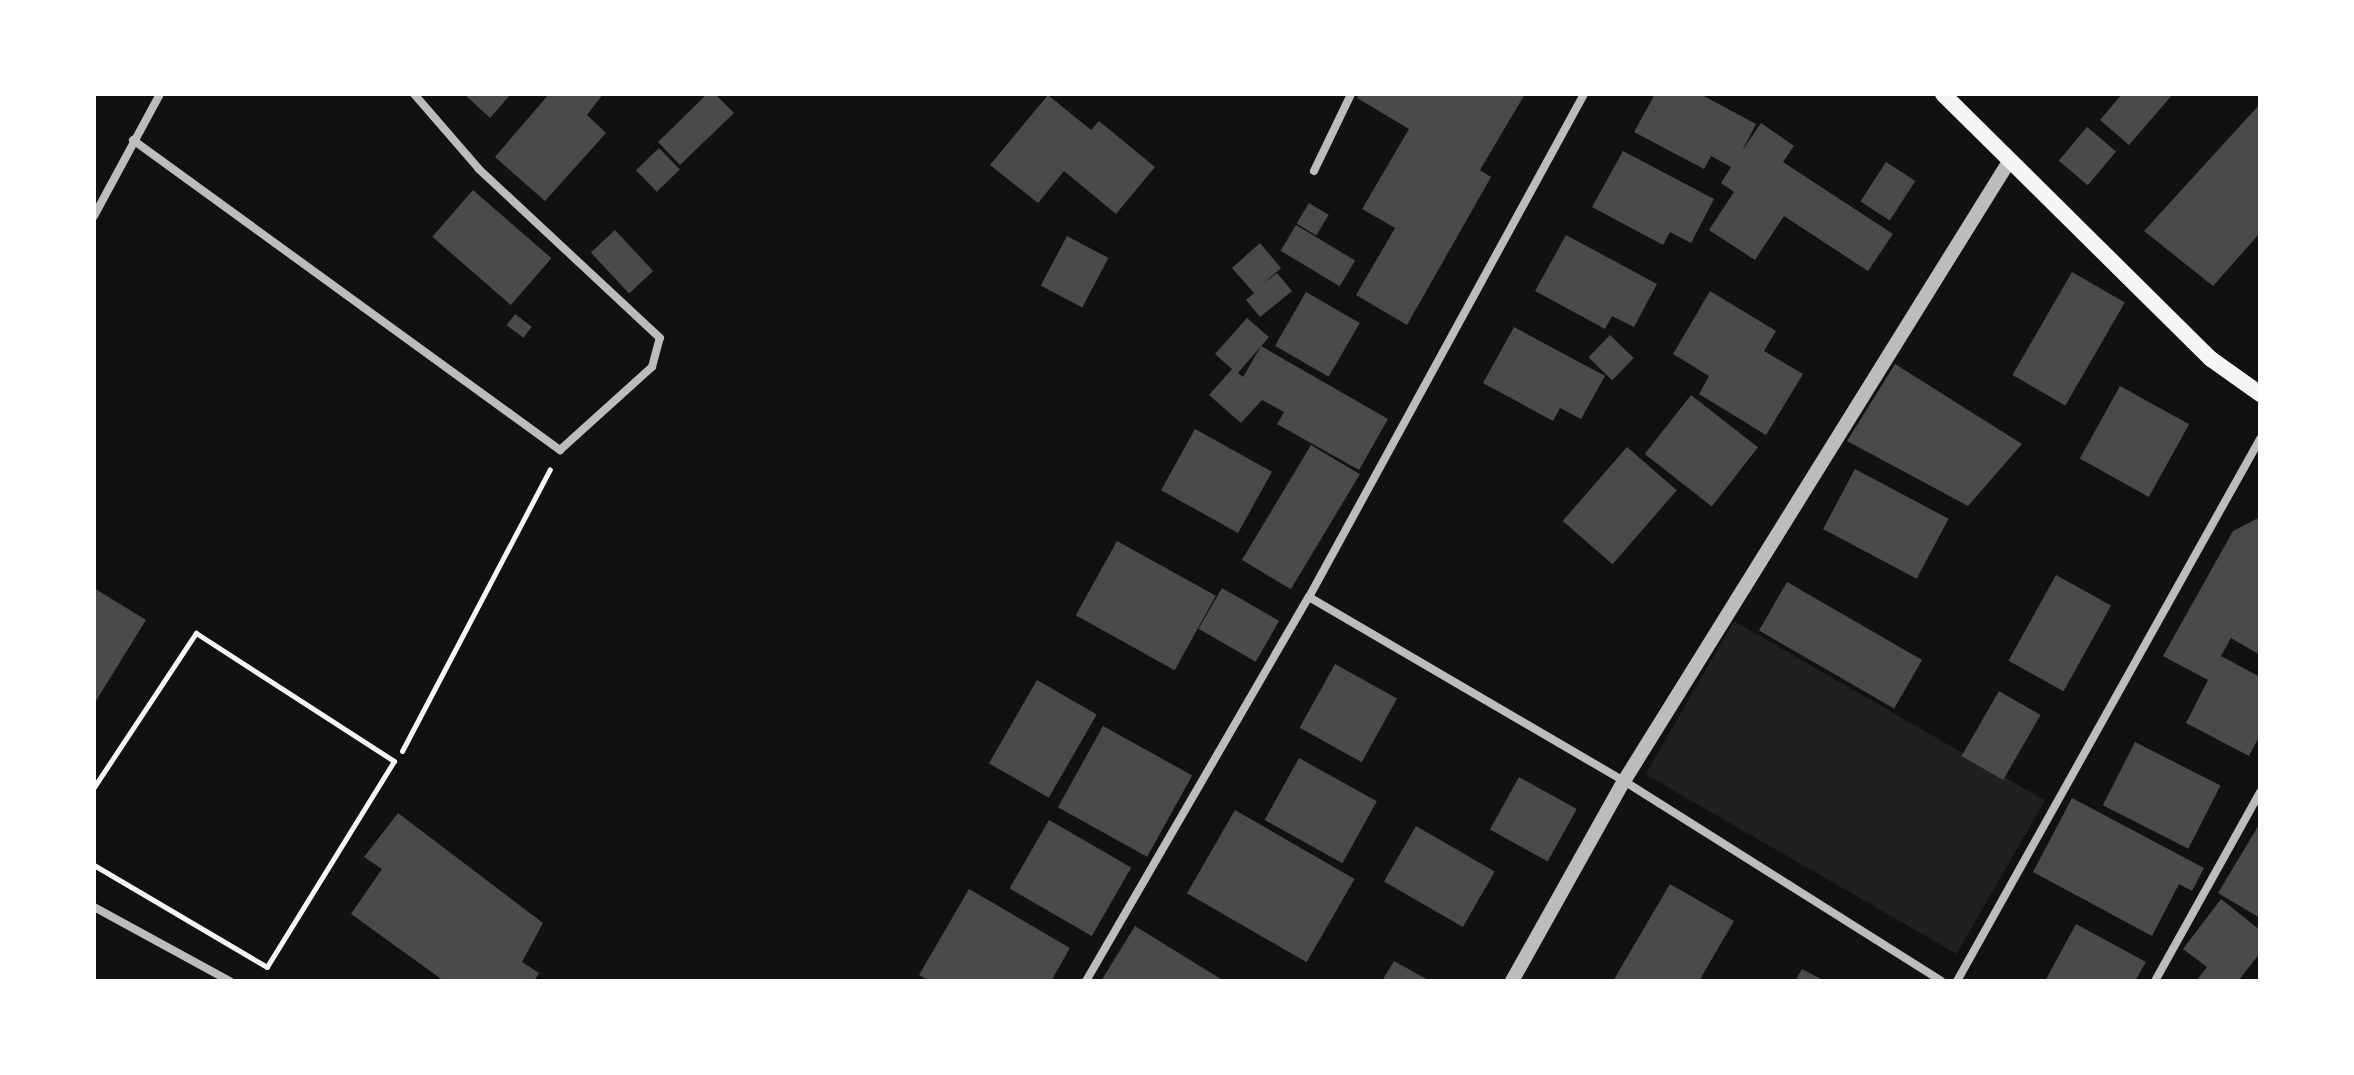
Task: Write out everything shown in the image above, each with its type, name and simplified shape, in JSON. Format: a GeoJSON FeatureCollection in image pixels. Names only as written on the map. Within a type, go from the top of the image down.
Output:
{"type":"FeatureCollection","features":[{"type":"Feature","properties":{"kind":"main road"},"geometry":{"type":"LineString","coordinates":[[1943,94],[2211,359],[2260,394]]}},
{"type":"Feature","properties":{"kind":"street"},"geometry":{"type":"LineString","coordinates":[[94,216],[160,94]]}},
{"type":"Feature","properties":{"kind":"street"},"geometry":{"type":"LineString","coordinates":[[133,140],[560,450],[652,367],[660,338],[479,169],[414,94]]}},
{"type":"Feature","properties":{"kind":"street"},"geometry":{"type":"LineString","coordinates":[[1314,171],[1351,94]]}},
{"type":"Feature","properties":{"kind":"street"},"geometry":{"type":"LineString","coordinates":[[1086,981],[1309,597],[1584,94]]}},
{"type":"Feature","properties":{"kind":"street"},"geometry":{"type":"LineString","coordinates":[[1512,981],[1624,781],[2010,160]]}},
{"type":"Feature","properties":{"kind":"street"},"geometry":{"type":"LineString","coordinates":[[1957,981],[2260,439]]}},
{"type":"Feature","properties":{"kind":"street"},"geometry":{"type":"LineString","coordinates":[[1309,597],[1624,781],[1941,981]]}},
{"type":"Feature","properties":{"kind":"street"},"geometry":{"type":"LineString","coordinates":[[2155,981],[2260,792]]}},
{"type":"Feature","properties":{"kind":"street"},"geometry":{"type":"LineString","coordinates":[[94,907],[230,981]]}},
{"type":"Feature","properties":{"kind":"path"},"geometry":{"type":"LineString","coordinates":[[402,751],[560,450]]}},
{"type":"Feature","properties":{"kind":"path"},"geometry":{"type":"LineString","coordinates":[[94,787],[196,633],[394,761],[267,967],[94,865]]}},
{"type":"Feature","properties":{"kind":"shaded area"},"geometry":{"type":"Polygon","coordinates":[[[1734,621],[2045,800],[1956,954],[1646,774],[1734,621]]]}},
{"type":"Feature","properties":{"kind":"building"},"geometry":{"type":"Polygon","coordinates":[[[464,94],[511,94],[490,118],[464,94]]]}},
{"type":"Feature","properties":{"kind":"building"},"geometry":{"type":"Polygon","coordinates":[[[549,94],[603,94],[587,115],[606,133],[545,201],[495,157],[549,94]]]}},
{"type":"Feature","properties":{"kind":"building"},"geometry":{"type":"Polygon","coordinates":[[[707,94],[715,94],[734,113],[680,165],[658,142],[707,94]]]}},
{"type":"Feature","properties":{"kind":"building"},"geometry":{"type":"Polygon","coordinates":[[[1360,94],[1525,94],[1480,170],[1491,177],[1407,325],[1356,295],[1395,228],[1362,209],[1409,129],[1357,98],[1360,94]]]}},
{"type":"Feature","properties":{"kind":"building"},"geometry":{"type":"Polygon","coordinates":[[[1655,94],[1700,94],[1756,124],[1742,151],[1761,123],[1794,146],[1783,162],[1893,234],[1868,271],[1784,216],[1755,260],[1709,230],[1734,192],[1721,183],[1731,167],[1711,156],[1704,169],[1634,132],[1655,94]]]}},
{"type":"Feature","properties":{"kind":"building"},"geometry":{"type":"Polygon","coordinates":[[[2122,94],[2173,94],[2129,145],[2100,120],[2122,94]]]}},
{"type":"Feature","properties":{"kind":"building"},"geometry":{"type":"Polygon","coordinates":[[[1048,95],[1091,130],[1099,121],[1155,167],[1116,214],[1064,171],[1038,203],[990,165],[1048,95]]]}},
{"type":"Feature","properties":{"kind":"building"},"geometry":{"type":"Polygon","coordinates":[[[2260,104],[2260,233],[2213,286],[2144,231],[2260,104]]]}},
{"type":"Feature","properties":{"kind":"building"},"geometry":{"type":"Polygon","coordinates":[[[2087,127],[2116,151],[2088,185],[2059,161],[2087,127]]]}},
{"type":"Feature","properties":{"kind":"building"},"geometry":{"type":"Polygon","coordinates":[[[659,148],[680,170],[657,192],[636,170],[659,148]]]}},
{"type":"Feature","properties":{"kind":"building"},"geometry":{"type":"Polygon","coordinates":[[[1623,151],[1714,199],[1691,243],[1670,232],[1663,245],[1592,207],[1623,151]]]}},
{"type":"Feature","properties":{"kind":"building"},"geometry":{"type":"Polygon","coordinates":[[[1886,162],[1915,181],[1890,220],[1860,201],[1886,162]]]}},
{"type":"Feature","properties":{"kind":"building"},"geometry":{"type":"Polygon","coordinates":[[[473,190],[551,258],[511,305],[432,237],[473,190]]]}},
{"type":"Feature","properties":{"kind":"building"},"geometry":{"type":"Polygon","coordinates":[[[1309,203],[1329,215],[1316,235],[1297,224],[1309,203]]]}},
{"type":"Feature","properties":{"kind":"building"},"geometry":{"type":"Polygon","coordinates":[[[1296,225],[1355,261],[1340,286],[1281,251],[1296,225]]]}},
{"type":"Feature","properties":{"kind":"building"},"geometry":{"type":"Polygon","coordinates":[[[615,230],[653,271],[629,293],[591,253],[615,230]]]}},
{"type":"Feature","properties":{"kind":"building"},"geometry":{"type":"Polygon","coordinates":[[[1566,235],[1657,284],[1634,327],[1612,316],[1605,329],[1535,291],[1566,235]]]}},
{"type":"Feature","properties":{"kind":"building"},"geometry":{"type":"Polygon","coordinates":[[[1067,236],[1108,258],[1082,308],[1041,285],[1067,236]]]}},
{"type":"Feature","properties":{"kind":"building"},"geometry":{"type":"Polygon","coordinates":[[[1260,243],[1281,268],[1263,284],[1277,273],[1292,291],[1260,317],[1246,300],[1254,293],[1232,268],[1260,243]]]}},
{"type":"Feature","properties":{"kind":"building"},"geometry":{"type":"Polygon","coordinates":[[[2072,272],[2125,302],[2065,406],[2012,375],[2072,272]]]}},
{"type":"Feature","properties":{"kind":"building"},"geometry":{"type":"Polygon","coordinates":[[[1710,291],[1776,331],[1764,351],[1803,374],[1766,435],[1699,394],[1709,376],[1673,354],[1710,291]]]}},
{"type":"Feature","properties":{"kind":"building"},"geometry":{"type":"Polygon","coordinates":[[[1306,292],[1360,323],[1329,377],[1275,346],[1306,292]]]}},
{"type":"Feature","properties":{"kind":"building"},"geometry":{"type":"Polygon","coordinates":[[[515,314],[532,327],[523,338],[507,325],[515,314]]]}},
{"type":"Feature","properties":{"kind":"building"},"geometry":{"type":"Polygon","coordinates":[[[1247,318],[1269,337],[1261,346],[1388,419],[1359,470],[1277,424],[1284,412],[1262,400],[1241,423],[1209,395],[1232,369],[1215,354],[1247,318]],[[1260,347],[1238,373],[1243,377],[1260,347]]]}},
{"type":"Feature","properties":{"kind":"building"},"geometry":{"type":"Polygon","coordinates":[[[1514,327],[1605,376],[1581,419],[1560,408],[1553,421],[1483,383],[1514,327]]]}},
{"type":"Feature","properties":{"kind":"building"},"geometry":{"type":"Polygon","coordinates":[[[1610,335],[1634,358],[1612,380],[1588,357],[1610,335]]]}},
{"type":"Feature","properties":{"kind":"building"},"geometry":{"type":"Polygon","coordinates":[[[1895,364],[2022,444],[1968,506],[1847,441],[1895,364]]]}},
{"type":"Feature","properties":{"kind":"building"},"geometry":{"type":"Polygon","coordinates":[[[2120,386],[2189,424],[2149,497],[2080,459],[2120,386]]]}},
{"type":"Feature","properties":{"kind":"building"},"geometry":{"type":"Polygon","coordinates":[[[1691,395],[1758,447],[1712,506],[1645,454],[1691,395]]]}},
{"type":"Feature","properties":{"kind":"building"},"geometry":{"type":"Polygon","coordinates":[[[1195,429],[1272,472],[1238,533],[1161,490],[1195,429]]]}},
{"type":"Feature","properties":{"kind":"building"},"geometry":{"type":"Polygon","coordinates":[[[1311,445],[1360,474],[1291,589],[1242,560],[1311,445]]]}},
{"type":"Feature","properties":{"kind":"building"},"geometry":{"type":"Polygon","coordinates":[[[1627,447],[1677,490],[1613,564],[1563,521],[1627,447]]]}},
{"type":"Feature","properties":{"kind":"building"},"geometry":{"type":"Polygon","coordinates":[[[1855,469],[1949,519],[1917,579],[1823,529],[1855,469]]]}},
{"type":"Feature","properties":{"kind":"building"},"geometry":{"type":"Polygon","coordinates":[[[2260,517],[2260,655],[2231,638],[2221,656],[2260,677],[2260,735],[2249,756],[2186,723],[2208,680],[2163,656],[2233,531],[2260,517]]]}},
{"type":"Feature","properties":{"kind":"building"},"geometry":{"type":"Polygon","coordinates":[[[1117,541],[1216,596],[1175,670],[1076,615],[1117,541]]]}},
{"type":"Feature","properties":{"kind":"building"},"geometry":{"type":"Polygon","coordinates":[[[2056,575],[2111,606],[2064,691],[2008,661],[2056,575]]]}},
{"type":"Feature","properties":{"kind":"building"},"geometry":{"type":"Polygon","coordinates":[[[1787,582],[1922,660],[1894,708],[1759,630],[1787,582]]]}},
{"type":"Feature","properties":{"kind":"building"},"geometry":{"type":"Polygon","coordinates":[[[94,588],[146,620],[94,704],[94,588]]]}},
{"type":"Feature","properties":{"kind":"building"},"geometry":{"type":"Polygon","coordinates":[[[1222,588],[1279,621],[1256,662],[1198,629],[1222,588]]]}},
{"type":"Feature","properties":{"kind":"building"},"geometry":{"type":"Polygon","coordinates":[[[1335,664],[1397,698],[1362,762],[1300,728],[1335,664]]]}},
{"type":"Feature","properties":{"kind":"building"},"geometry":{"type":"Polygon","coordinates":[[[1037,680],[1097,714],[1049,798],[989,763],[1037,680]]]}},
{"type":"Feature","properties":{"kind":"building"},"geometry":{"type":"Polygon","coordinates":[[[1999,691],[2041,715],[2003,780],[1962,756],[1999,691]]]}},
{"type":"Feature","properties":{"kind":"building"},"geometry":{"type":"Polygon","coordinates":[[[1103,726],[1192,775],[1147,857],[1058,807],[1103,726]]]}},
{"type":"Feature","properties":{"kind":"building"},"geometry":{"type":"Polygon","coordinates":[[[2135,742],[2221,786],[2188,849],[2103,805],[2135,742]]]}},
{"type":"Feature","properties":{"kind":"building"},"geometry":{"type":"Polygon","coordinates":[[[1299,758],[1377,801],[1342,863],[1265,820],[1299,758]]]}},
{"type":"Feature","properties":{"kind":"building"},"geometry":{"type":"Polygon","coordinates":[[[1519,777],[1577,809],[1548,861],[1490,829],[1519,777]]]}},
{"type":"Feature","properties":{"kind":"building"},"geometry":{"type":"Polygon","coordinates":[[[2072,798],[2204,868],[2192,891],[2179,884],[2152,936],[2033,872],[2072,798]]]}},
{"type":"Feature","properties":{"kind":"building"},"geometry":{"type":"Polygon","coordinates":[[[1235,810],[1355,879],[1307,962],[1187,893],[1235,810]]]}},
{"type":"Feature","properties":{"kind":"building"},"geometry":{"type":"Polygon","coordinates":[[[398,813],[543,923],[522,962],[539,973],[534,981],[444,981],[351,914],[382,869],[364,857],[398,813]]]}},
{"type":"Feature","properties":{"kind":"building"},"geometry":{"type":"Polygon","coordinates":[[[1049,820],[1131,868],[1092,936],[1010,888],[1049,820]]]}},
{"type":"Feature","properties":{"kind":"building"},"geometry":{"type":"Polygon","coordinates":[[[2260,823],[2260,918],[2218,893],[2260,823]]]}},
{"type":"Feature","properties":{"kind":"building"},"geometry":{"type":"Polygon","coordinates":[[[1416,826],[1495,872],[1463,927],[1384,881],[1416,826]]]}},
{"type":"Feature","properties":{"kind":"building"},"geometry":{"type":"Polygon","coordinates":[[[1670,884],[1734,921],[1699,981],[1613,981],[1670,884]]]}},
{"type":"Feature","properties":{"kind":"building"},"geometry":{"type":"Polygon","coordinates":[[[969,889],[1070,948],[1051,981],[930,981],[919,975],[969,889]]]}},
{"type":"Feature","properties":{"kind":"building"},"geometry":{"type":"Polygon","coordinates":[[[2221,899],[2260,930],[2260,953],[2238,981],[2196,981],[2207,967],[2183,949],[2221,899]]]}},
{"type":"Feature","properties":{"kind":"building"},"geometry":{"type":"Polygon","coordinates":[[[2076,924],[2146,962],[2135,981],[2045,981],[2076,924]]]}},
{"type":"Feature","properties":{"kind":"building"},"geometry":{"type":"Polygon","coordinates":[[[1135,926],[1224,981],[1101,981],[1135,926]]]}},
{"type":"Feature","properties":{"kind":"building"},"geometry":{"type":"Polygon","coordinates":[[[1394,961],[1430,981],[1382,981],[1394,961]]]}},
{"type":"Feature","properties":{"kind":"building"},"geometry":{"type":"Polygon","coordinates":[[[1802,969],[1825,981],[1795,981],[1802,969]]]}}]}
